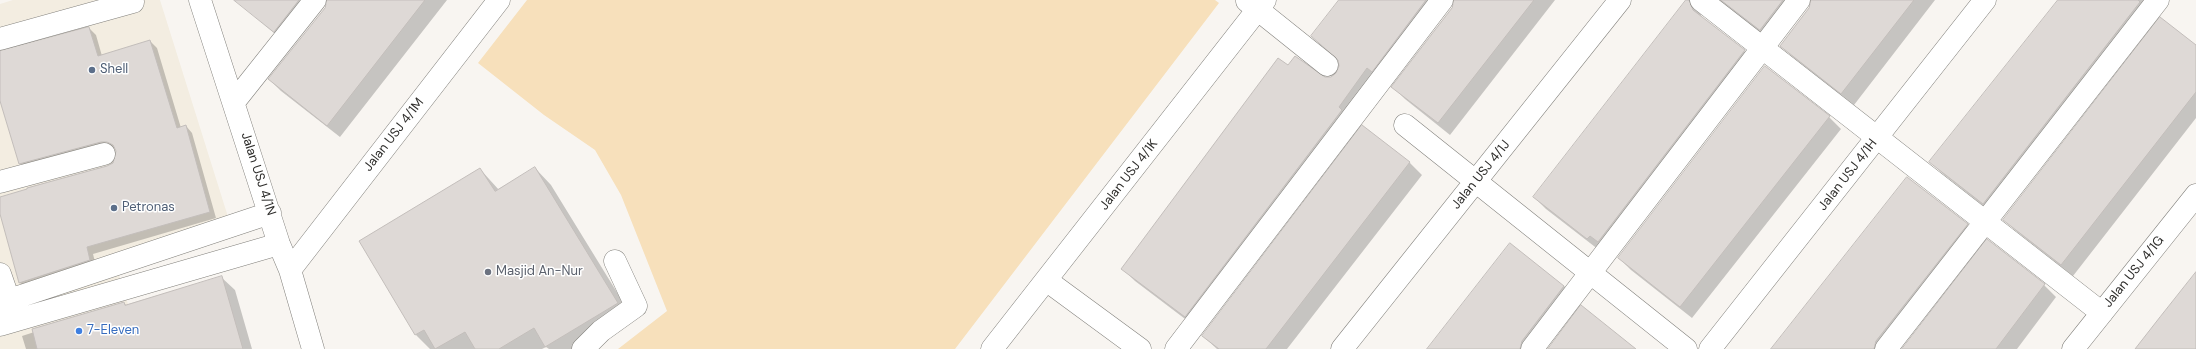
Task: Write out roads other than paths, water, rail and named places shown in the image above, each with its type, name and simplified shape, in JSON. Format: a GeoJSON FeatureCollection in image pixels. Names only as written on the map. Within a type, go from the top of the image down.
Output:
{"type":"FeatureCollection","features":[{"type":"Feature","properties":{"kind":"street","name":"Jalan USJ 4/1N"},"geometry":{"type":"LineString","coordinates":[[200,0],[279,244],[290,270],[313,349]]}},
{"type":"Feature","properties":{"kind":"street"},"geometry":{"type":"LineString","coordinates":[[234,102],[315,0]]}},
{"type":"Feature","properties":{"kind":"street","name":"Jalan USJ 4/1M"},"geometry":{"type":"LineString","coordinates":[[290,270],[499,0]]}},
{"type":"Feature","properties":{"kind":"street"},"geometry":{"type":"LineString","coordinates":[[1176,349],[1442,0]]}},
{"type":"Feature","properties":{"kind":"street","name":"Jalan USJ 4/1J"},"geometry":{"type":"LineString","coordinates":[[1342,349],[1620,0]]}},
{"type":"Feature","properties":{"kind":"street"},"geometry":{"type":"LineString","coordinates":[[1701,0],[2102,313]]}},
{"type":"Feature","properties":{"kind":"street"},"geometry":{"type":"LineString","coordinates":[[1532,349],[1798,0]]}},
{"type":"Feature","properties":{"kind":"street","name":"Jalan USJ 4/1H"},"geometry":{"type":"LineString","coordinates":[[1710,349],[1984,0]]}},
{"type":"Feature","properties":{"kind":"street"},"geometry":{"type":"LineString","coordinates":[[1886,349],[2158,0]]}},
{"type":"Feature","properties":{"kind":"street"},"geometry":{"type":"LineString","coordinates":[[0,40],[132,2]]}},
{"type":"Feature","properties":{"kind":"street"},"geometry":{"type":"LineString","coordinates":[[1256,3],[1327,65]]}},
{"type":"Feature","properties":{"kind":"street","name":"Jalan USJ 4/1K"},"geometry":{"type":"LineString","coordinates":[[992,349],[1256,3]]}},
{"type":"Feature","properties":{"kind":"street"},"geometry":{"type":"LineString","coordinates":[[1405,124],[1475,182],[1686,349]]}},
{"type":"Feature","properties":{"kind":"street"},"geometry":{"type":"LineString","coordinates":[[0,182],[104,154]]}},
{"type":"Feature","properties":{"kind":"street","name":"Jalan USJ 4/1G"},"geometry":{"type":"LineString","coordinates":[[2073,349],[2196,195]]}},
{"type":"Feature","properties":{"kind":"street"},"geometry":{"type":"LineString","coordinates":[[0,274],[4,301],[270,213]]}},
{"type":"Feature","properties":{"kind":"street"},"geometry":{"type":"LineString","coordinates":[[0,324],[279,244]]}},
{"type":"Feature","properties":{"kind":"street"},"geometry":{"type":"LineString","coordinates":[[583,349],[601,331],[636,306],[615,261]]}},
{"type":"Feature","properties":{"kind":"street"},"geometry":{"type":"LineString","coordinates":[[1046,280],[1140,349]]}},
{"type":"Feature","properties":{"kind":"place","name":"Shell"},"geometry":{"type":"Point","coordinates":[92,70]}},
{"type":"Feature","properties":{"kind":"place","name":"Petronas"},"geometry":{"type":"Point","coordinates":[114,208]}},
{"type":"Feature","properties":{"kind":"place","name":"Masjid An-Nur"},"geometry":{"type":"Point","coordinates":[488,272]}},
{"type":"Feature","properties":{"kind":"place","name":"7-Eleven"},"geometry":{"type":"Point","coordinates":[79,331]}}]}
